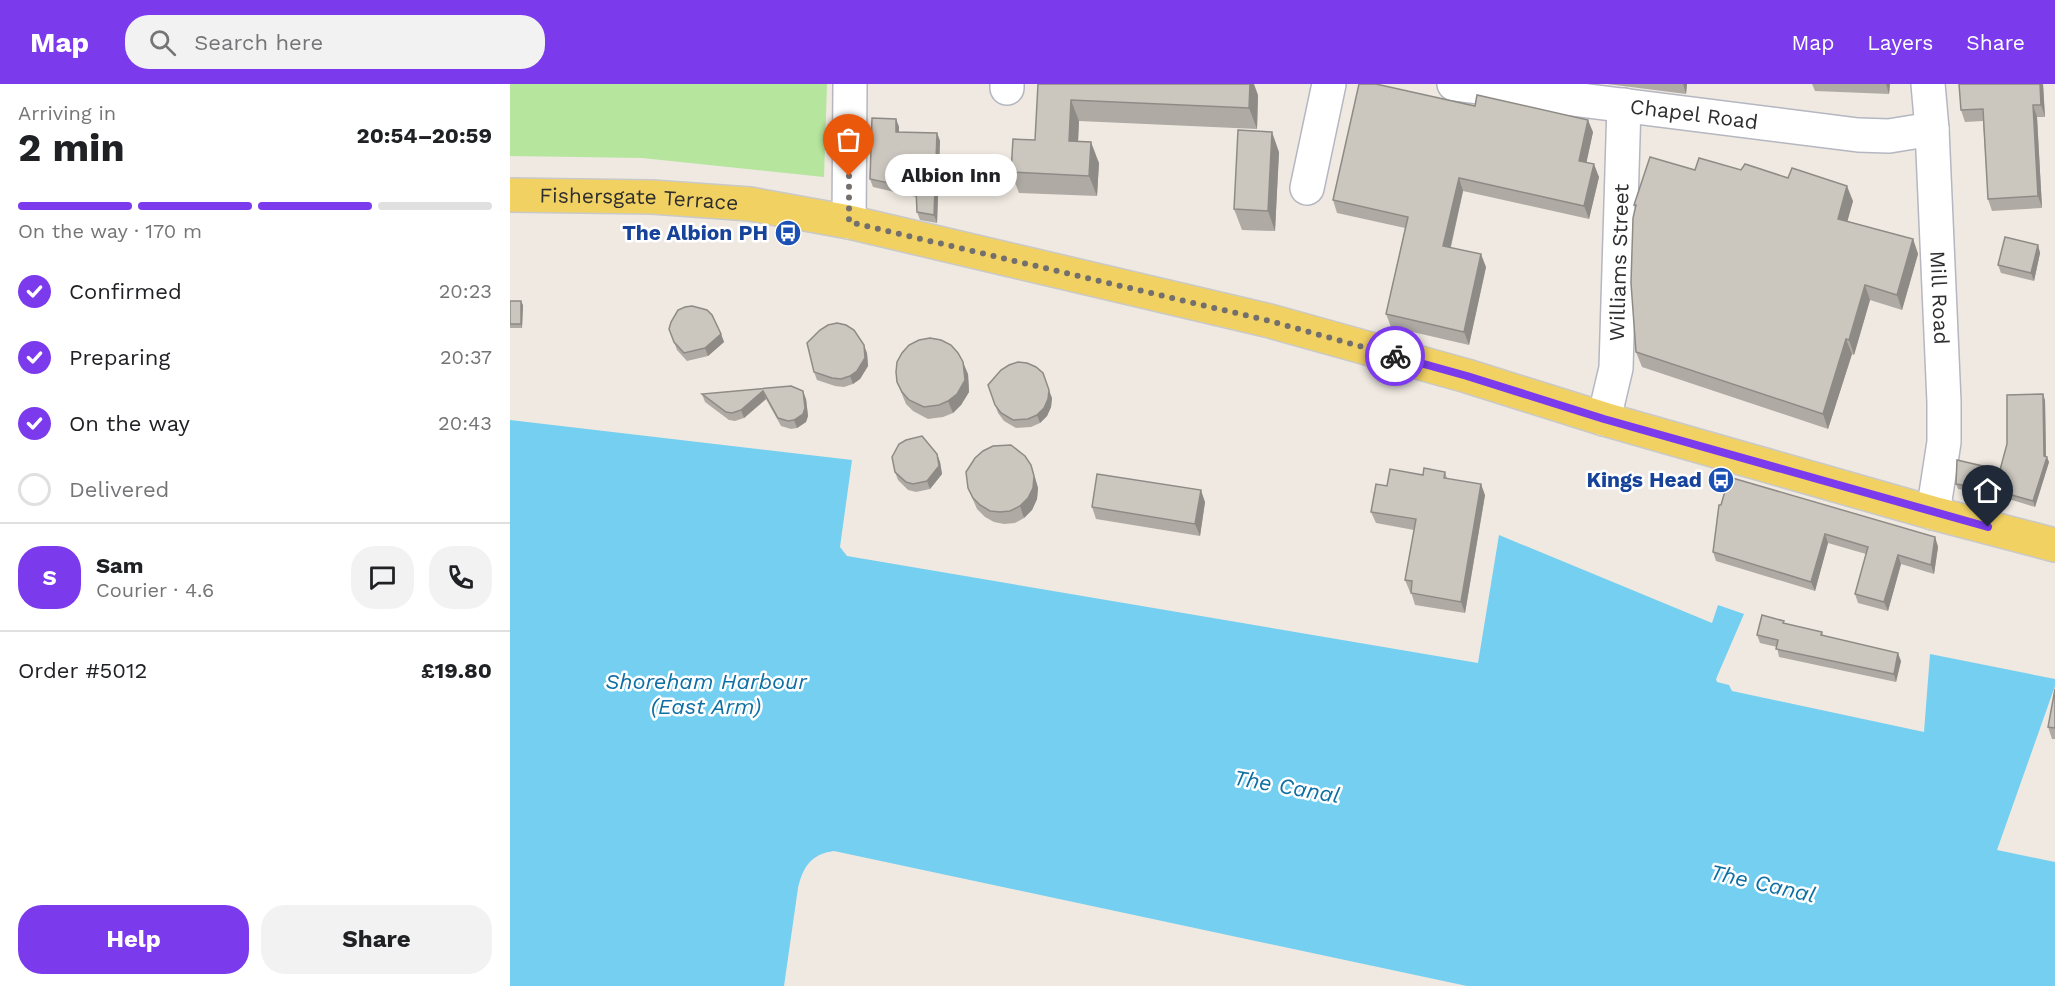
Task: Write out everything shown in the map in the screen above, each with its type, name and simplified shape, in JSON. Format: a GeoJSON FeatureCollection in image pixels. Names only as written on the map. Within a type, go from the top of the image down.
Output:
{"type":"FeatureCollection","features":[{"type":"Feature","properties":{"kind":"main road","name":"Fishersgate Terrace"},"geometry":{"type":"LineString","coordinates":[[510,195],[652,197],[750,204],[849,222],[1270,321],[1467,376],[1604,419],[1933,513],[2055,545]]}},
{"type":"Feature","properties":{"kind":"street"},"geometry":{"type":"LineString","coordinates":[[849,222],[850,84]]}},
{"type":"Feature","properties":{"kind":"street"},"geometry":{"type":"LineString","coordinates":[[1307,188],[1329,84]]}},
{"type":"Feature","properties":{"kind":"street","name":"Chapel Road"},"geometry":{"type":"LineString","coordinates":[[1454,84],[1858,135],[1889,136],[1932,129]]}},
{"type":"Feature","properties":{"kind":"street","name":"Mill Road"},"geometry":{"type":"LineString","coordinates":[[1928,84],[1932,129],[1944,442],[1933,513]]}},
{"type":"Feature","properties":{"kind":"street","name":"Williams Street"},"geometry":{"type":"LineString","coordinates":[[1604,419],[1616,368],[1624,105]]}},
{"type":"Feature","properties":{"kind":"green space"},"geometry":{"type":"Polygon","coordinates":[[[510,84],[827,84],[824,177],[642,158],[510,156],[510,84]]]}},
{"type":"Feature","properties":{"kind":"water","name":"Shoreham Harbour (East Arm)"},"geometry":{"type":"Polygon","coordinates":[[[510,420],[852,460],[840,547],[847,556],[1478,663],[1499,535],[1712,623],[1718,605],[1744,614],[1716,679],[1717,682],[1729,685],[1732,691],[1924,732],[1930,654],[2055,679],[2055,686],[1997,850],[2055,862],[2055,986],[1467,986],[834,851],[814,858],[802,874],[784,986],[510,986],[510,420]]]}},
{"type":"Feature","properties":{"kind":"building"},"geometry":{"type":"Polygon","coordinates":[[[1038,84],[1250,84],[1249,108],[1071,100],[1069,141],[1091,142],[1089,176],[1011,172],[1013,139],[1035,140],[1038,84]]]}},
{"type":"Feature","properties":{"kind":"building"},"geometry":{"type":"Polygon","coordinates":[[[1359,84],[1376,84],[1475,106],[1477,95],[1588,120],[1579,161],[1594,164],[1584,206],[1459,178],[1443,246],[1481,254],[1464,332],[1386,314],[1408,217],[1333,200],[1359,84]]]}},
{"type":"Feature","properties":{"kind":"building"},"geometry":{"type":"Polygon","coordinates":[[[1959,84],[2040,84],[2041,105],[2033,105],[2038,196],[1988,199],[1983,109],[1961,110],[1959,84]]]}},
{"type":"Feature","properties":{"kind":"building"},"geometry":{"type":"Polygon","coordinates":[[[872,118],[896,119],[896,132],[937,133],[934,215],[917,212],[916,189],[870,179],[872,118]]]}},
{"type":"Feature","properties":{"kind":"building"},"geometry":{"type":"Polygon","coordinates":[[[1238,130],[1272,132],[1268,211],[1234,209],[1238,130]]]}},
{"type":"Feature","properties":{"kind":"building"},"geometry":{"type":"Polygon","coordinates":[[[1650,157],[1695,170],[1699,158],[1741,170],[1745,164],[1788,178],[1792,168],[1847,186],[1838,219],[1913,239],[1897,295],[1865,285],[1849,340],[1846,339],[1823,414],[1636,352],[1631,283],[1633,218],[1636,205],[1634,205],[1650,157]]]}},
{"type":"Feature","properties":{"kind":"building"},"geometry":{"type":"Polygon","coordinates":[[[2005,237],[2038,245],[2031,273],[1998,265],[2005,237]]]}},
{"type":"Feature","properties":{"kind":"building"},"geometry":{"type":"Polygon","coordinates":[[[510,301],[521,301],[521,324],[510,324],[510,301]]]}},
{"type":"Feature","properties":{"kind":"building"},"geometry":{"type":"Polygon","coordinates":[[[692,306],[707,310],[721,334],[705,348],[684,353],[674,342],[669,329],[678,310],[692,306]]]}},
{"type":"Feature","properties":{"kind":"building"},"geometry":{"type":"Polygon","coordinates":[[[837,323],[854,330],[864,345],[865,358],[857,371],[841,379],[814,372],[807,343],[820,330],[837,323]]]}},
{"type":"Feature","properties":{"kind":"building"},"geometry":{"type":"Polygon","coordinates":[[[930,338],[951,345],[958,353],[963,362],[965,380],[957,394],[948,401],[924,407],[909,400],[902,392],[897,382],[896,372],[897,362],[909,345],[930,338]]]}},
{"type":"Feature","properties":{"kind":"building"},"geometry":{"type":"Polygon","coordinates":[[[1018,362],[1027,363],[1043,373],[1049,390],[1044,408],[1037,415],[1028,419],[1013,420],[1001,413],[995,405],[988,385],[1001,370],[1018,362]]]}},
{"type":"Feature","properties":{"kind":"building"},"geometry":{"type":"Polygon","coordinates":[[[791,386],[803,391],[805,408],[803,414],[788,421],[778,418],[763,391],[741,410],[732,413],[726,412],[702,394],[791,386]]]}},
{"type":"Feature","properties":{"kind":"building"},"geometry":{"type":"Polygon","coordinates":[[[2043,394],[2044,456],[2047,457],[2033,501],[1994,490],[1956,484],[1957,460],[2000,470],[2007,444],[2007,395],[2043,394]]]}},
{"type":"Feature","properties":{"kind":"building"},"geometry":{"type":"Polygon","coordinates":[[[922,436],[937,454],[939,466],[927,481],[913,484],[906,482],[895,472],[892,457],[899,444],[922,436]]]}},
{"type":"Feature","properties":{"kind":"building"},"geometry":{"type":"Polygon","coordinates":[[[1011,445],[1025,456],[1031,465],[1034,476],[1033,488],[1028,498],[1020,506],[1010,511],[990,511],[973,498],[968,488],[966,472],[975,458],[983,451],[993,446],[1011,445]]]}},
{"type":"Feature","properties":{"kind":"building"},"geometry":{"type":"Polygon","coordinates":[[[1424,468],[1445,472],[1444,478],[1481,484],[1461,602],[1411,593],[1412,581],[1405,580],[1416,519],[1371,512],[1376,484],[1387,486],[1390,469],[1423,475],[1424,468]]]}},
{"type":"Feature","properties":{"kind":"building"},"geometry":{"type":"Polygon","coordinates":[[[1097,474],[1201,490],[1195,524],[1092,507],[1097,474]]]}},
{"type":"Feature","properties":{"kind":"building"},"geometry":{"type":"Polygon","coordinates":[[[1729,477],[1935,537],[1931,565],[1898,555],[1884,602],[1855,594],[1868,547],[1825,534],[1811,582],[1713,552],[1719,505],[1721,505],[1729,477]]]}},
{"type":"Feature","properties":{"kind":"building"},"geometry":{"type":"Polygon","coordinates":[[[1762,615],[1784,621],[1783,623],[1822,632],[1821,635],[1898,653],[1894,674],[1776,649],[1778,640],[1757,635],[1762,615]]]}},
{"type":"Feature","properties":{"kind":"building"},"geometry":{"type":"Polygon","coordinates":[[[2055,689],[2055,728],[2048,727],[2055,689]]]}},
{"type":"Feature","properties":{"kind":"way so far"},"geometry":{"type":"LineString","coordinates":[[849,176],[849,222],[1270,321],[1395,356]]}},
{"type":"Feature","properties":{"kind":"place","name":"Albion Inn"},"geometry":{"type":"Point","coordinates":[849,176]}},
{"type":"Feature","properties":{"kind":"place","name":"The Albion PH"},"geometry":{"type":"Point","coordinates":[788,233]}},
{"type":"Feature","properties":{"kind":"place","name":"Kings Head"},"geometry":{"type":"Point","coordinates":[1721,480]}},
{"type":"Feature","properties":{"kind":"route"},"geometry":{"type":"LineString","coordinates":[[1395,356],[1604,419],[1988,527]]}},
{"type":"Feature","properties":{"kind":"water label","name":"The Canal"},"geometry":{"type":"Point","coordinates":[1287,786]}},
{"type":"Feature","properties":{"kind":"water label","name":"The Canal"},"geometry":{"type":"Point","coordinates":[1763,883]}}]}
